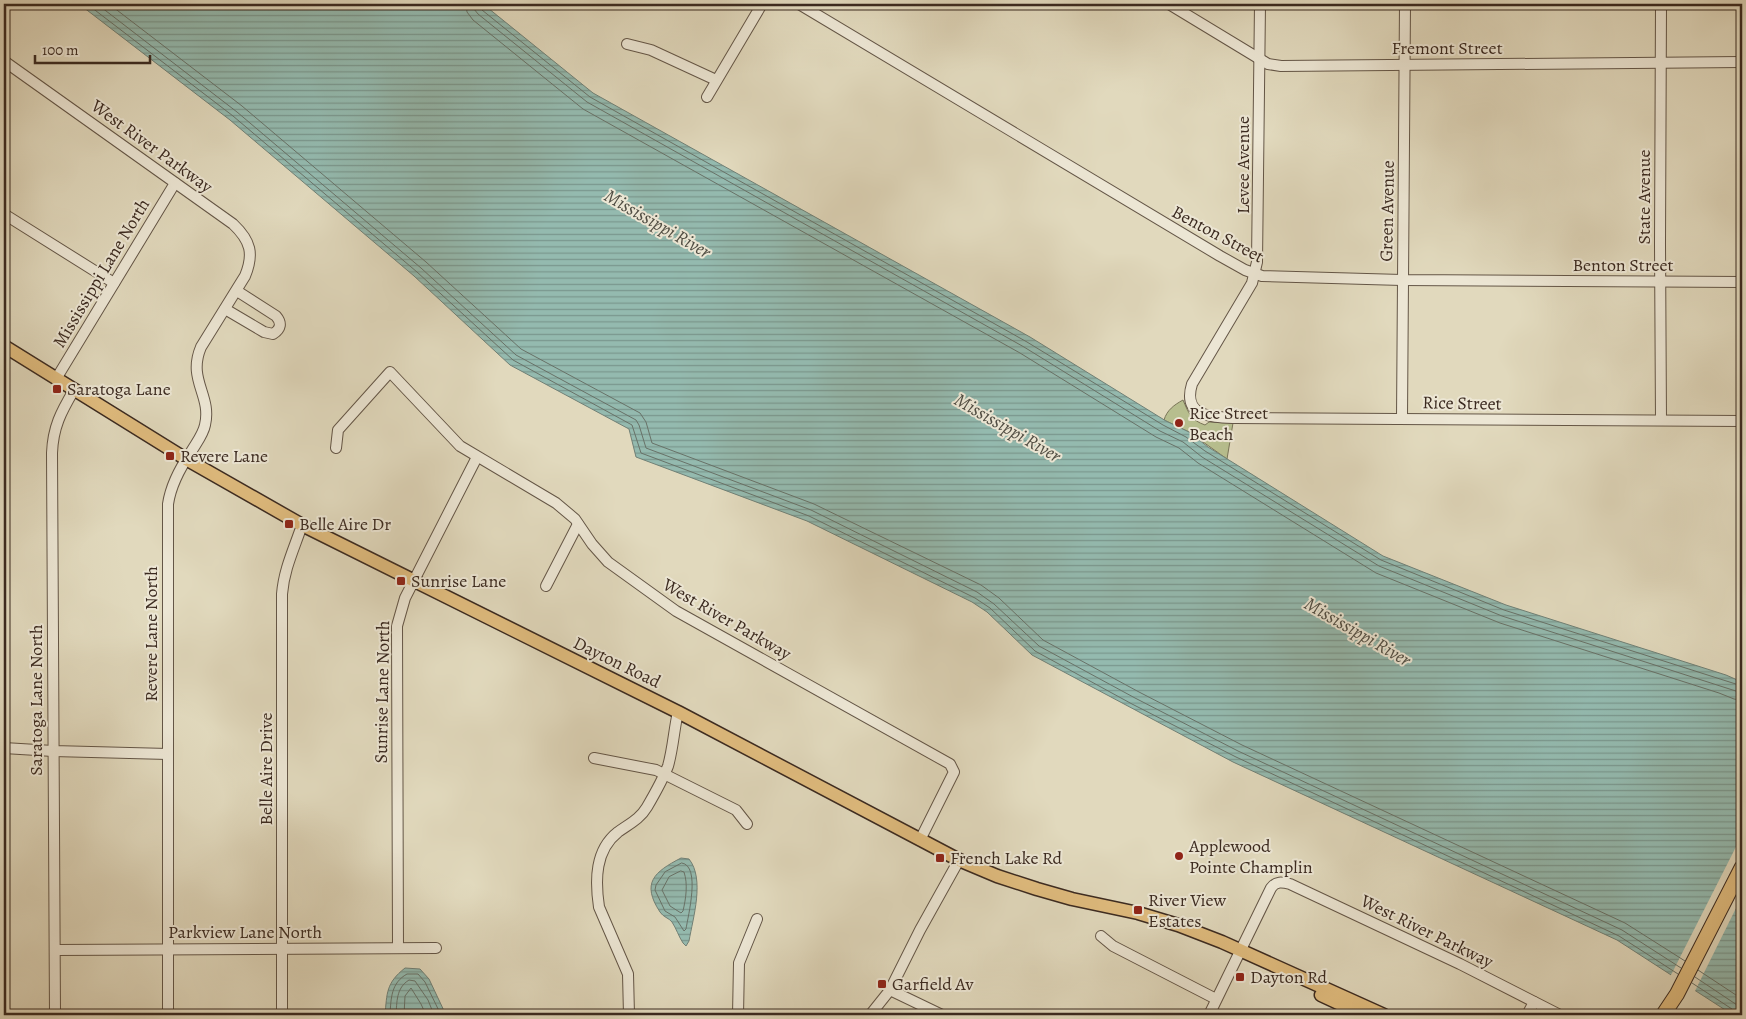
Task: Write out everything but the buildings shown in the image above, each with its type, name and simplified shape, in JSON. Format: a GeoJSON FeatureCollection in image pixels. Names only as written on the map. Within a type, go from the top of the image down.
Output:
{"type":"FeatureCollection","features":[{"type":"Feature","properties":{"kind":"highway"},"geometry":{"type":"LineString","coordinates":[[1663,1015],[1677,994],[1742,866]]}},
{"type":"Feature","properties":{"kind":"highway"},"geometry":{"type":"LineString","coordinates":[[1670,1015],[1677,994]]}},
{"type":"Feature","properties":{"kind":"main road","name":"Dayton Road"},"geometry":{"type":"LineString","coordinates":[[4,346],[186,459],[302,525],[678,712],[959,860],[997,876],[1037,889],[1072,899],[1138,913],[1178,925],[1384,1015]]}},
{"type":"Feature","properties":{"kind":"main road","name":"Dayton Road"},"geometry":{"type":"LineString","coordinates":[[1240,951],[1335,1002],[1364,1015]]}},
{"type":"Feature","properties":{"kind":"street"},"geometry":{"type":"LineString","coordinates":[[707,97],[762,4]]}},
{"type":"Feature","properties":{"kind":"street","name":"Benton Street"},"geometry":{"type":"LineString","coordinates":[[799,4],[1140,209],[1244,270],[1255,274],[1269,277],[1402,280],[1742,282]]}},
{"type":"Feature","properties":{"kind":"street","name":"Fremont Street"},"geometry":{"type":"LineString","coordinates":[[1169,4],[1268,64],[1281,66],[1742,62]]}},
{"type":"Feature","properties":{"kind":"street","name":"Levee Avenue"},"geometry":{"type":"LineString","coordinates":[[1190,398],[1192,384],[1240,304],[1255,274],[1259,226],[1260,4]]}},
{"type":"Feature","properties":{"kind":"street","name":"Green Avenue"},"geometry":{"type":"LineString","coordinates":[[1402,418],[1405,4]]}},
{"type":"Feature","properties":{"kind":"street","name":"State Avenue"},"geometry":{"type":"LineString","coordinates":[[1661,4],[1661,420]]}},
{"type":"Feature","properties":{"kind":"street"},"geometry":{"type":"LineString","coordinates":[[627,44],[651,50],[716,80]]}},
{"type":"Feature","properties":{"kind":"street","name":"West River Parkway"},"geometry":{"type":"LineString","coordinates":[[4,61],[233,224],[248,242],[250,254],[245,276]]}},
{"type":"Feature","properties":{"kind":"street","name":"Mississippi Lane North"},"geometry":{"type":"LineString","coordinates":[[56,379],[174,183]]}},
{"type":"Feature","properties":{"kind":"street"},"geometry":{"type":"LineString","coordinates":[[4,214],[114,284]]}},
{"type":"Feature","properties":{"kind":"street","name":"Revere Lane North"},"geometry":{"type":"LineString","coordinates":[[168,1015],[169,494],[175,478],[205,427],[206,405],[197,378],[197,357],[245,276]]}},
{"type":"Feature","properties":{"kind":"street"},"geometry":{"type":"LineString","coordinates":[[225,309],[264,332],[272,334],[278,330],[280,320],[276,316],[237,291]]}},
{"type":"Feature","properties":{"kind":"street","name":"West River Parkway"},"geometry":{"type":"LineString","coordinates":[[336,448],[338,430],[390,372],[460,446],[568,512],[608,562],[676,612],[950,764],[954,772],[920,840]]}},
{"type":"Feature","properties":{"kind":"street","name":"Saratoga Lane North"},"geometry":{"type":"LineString","coordinates":[[55,1015],[53,437],[56,422],[74,390]]}},
{"type":"Feature","properties":{"kind":"street","name":"Rice Street"},"geometry":{"type":"LineString","coordinates":[[1190,398],[1200,414],[1208,416],[1742,421]]}},
{"type":"Feature","properties":{"kind":"street","name":"Sunrise Lane North"},"geometry":{"type":"LineString","coordinates":[[398,947],[396,642],[400,614],[405,598],[477,457]]}},
{"type":"Feature","properties":{"kind":"street"},"geometry":{"type":"LineString","coordinates":[[546,586],[578,524]]}},
{"type":"Feature","properties":{"kind":"street","name":"Belle Aire Drive"},"geometry":{"type":"LineString","coordinates":[[282,1015],[282,594],[287,564],[302,525]]}},
{"type":"Feature","properties":{"kind":"street"},"geometry":{"type":"LineString","coordinates":[[629,1015],[628,974],[602,918],[599,907],[597,896],[599,862],[602,851],[608,841],[642,814],[668,765],[678,712]]}},
{"type":"Feature","properties":{"kind":"street"},"geometry":{"type":"LineString","coordinates":[[4,748],[168,754]]}},
{"type":"Feature","properties":{"kind":"street"},"geometry":{"type":"LineString","coordinates":[[594,758],[645,767],[663,774],[736,810],[747,824]]}},
{"type":"Feature","properties":{"kind":"street"},"geometry":{"type":"LineString","coordinates":[[870,1015],[890,990],[920,930],[959,860]]}},
{"type":"Feature","properties":{"kind":"street","name":"West River Parkway"},"geometry":{"type":"LineString","coordinates":[[1240,951],[1271,888],[1279,882],[1290,884],[1460,964],[1560,1015]]}},
{"type":"Feature","properties":{"kind":"street"},"geometry":{"type":"LineString","coordinates":[[738,1015],[739,963],[757,919]]}},
{"type":"Feature","properties":{"kind":"street"},"geometry":{"type":"LineString","coordinates":[[1102,936],[1113,946],[1216,999]]}},
{"type":"Feature","properties":{"kind":"street","name":"Parkview Lane North"},"geometry":{"type":"LineString","coordinates":[[55,950],[436,948]]}},
{"type":"Feature","properties":{"kind":"street"},"geometry":{"type":"LineString","coordinates":[[1209,1015],[1240,951]]}},
{"type":"Feature","properties":{"kind":"street"},"geometry":{"type":"LineString","coordinates":[[890,990],[942,1015]]}},
{"type":"Feature","properties":{"kind":"street"},"geometry":{"type":"LineString","coordinates":[[1527,1015],[1534,1002]]}},
{"type":"Feature","properties":{"kind":"green space"},"geometry":{"type":"Polygon","coordinates":[[[1183,400],[1191,416],[1200,423],[1205,425],[1209,422],[1233,423],[1227,459],[1189,432],[1164,420],[1171,408],[1183,400]]]}},
{"type":"Feature","properties":{"kind":"water","name":"Mississippi River"},"geometry":{"type":"Polygon","coordinates":[[[79,4],[483,4],[593,93],[1030,337],[1166,421],[1189,432],[1208,447],[1383,556],[1506,605],[1726,675],[1742,682],[1742,1015],[1733,1015],[1617,940],[1233,762],[1032,655],[987,612],[972,602],[807,521],[636,457],[629,429],[510,365],[414,276],[230,120],[79,4]]]}},
{"type":"Feature","properties":{"kind":"water"},"geometry":{"type":"Polygon","coordinates":[[[681,858],[689,859],[694,867],[697,888],[693,921],[689,941],[686,946],[672,922],[660,912],[651,893],[653,879],[657,874],[681,858]]]}},
{"type":"Feature","properties":{"kind":"water"},"geometry":{"type":"Polygon","coordinates":[[[405,968],[420,969],[429,979],[446,1015],[385,1015],[386,1000],[391,984],[405,968]]]}},
{"type":"Feature","properties":{"kind":"pier"},"geometry":{"type":"Polygon","coordinates":[[[1742,835],[1742,896],[1694,993],[1670,977],[1742,835]]]}},
{"type":"Feature","properties":{"kind":"place","name":"Saratoga Lane"},"geometry":{"type":"Point","coordinates":[57,389]}},
{"type":"Feature","properties":{"kind":"place","name":"Rice Street Beach"},"geometry":{"type":"Point","coordinates":[1179,423]}},
{"type":"Feature","properties":{"kind":"place","name":"Revere Lane"},"geometry":{"type":"Point","coordinates":[170,456]}},
{"type":"Feature","properties":{"kind":"place","name":"Belle Aire Dr"},"geometry":{"type":"Point","coordinates":[289,524]}},
{"type":"Feature","properties":{"kind":"place","name":"Sunrise Lane"},"geometry":{"type":"Point","coordinates":[401,581]}},
{"type":"Feature","properties":{"kind":"place","name":"Applewood Pointe Champlin"},"geometry":{"type":"Point","coordinates":[1179,856]}},
{"type":"Feature","properties":{"kind":"place","name":"French Lake Rd"},"geometry":{"type":"Point","coordinates":[940,858]}},
{"type":"Feature","properties":{"kind":"place","name":"River View Estates"},"geometry":{"type":"Point","coordinates":[1138,910]}},
{"type":"Feature","properties":{"kind":"place","name":"Dayton Rd"},"geometry":{"type":"Point","coordinates":[1240,977]}},
{"type":"Feature","properties":{"kind":"place","name":"Garfield Av"},"geometry":{"type":"Point","coordinates":[882,984]}}]}
